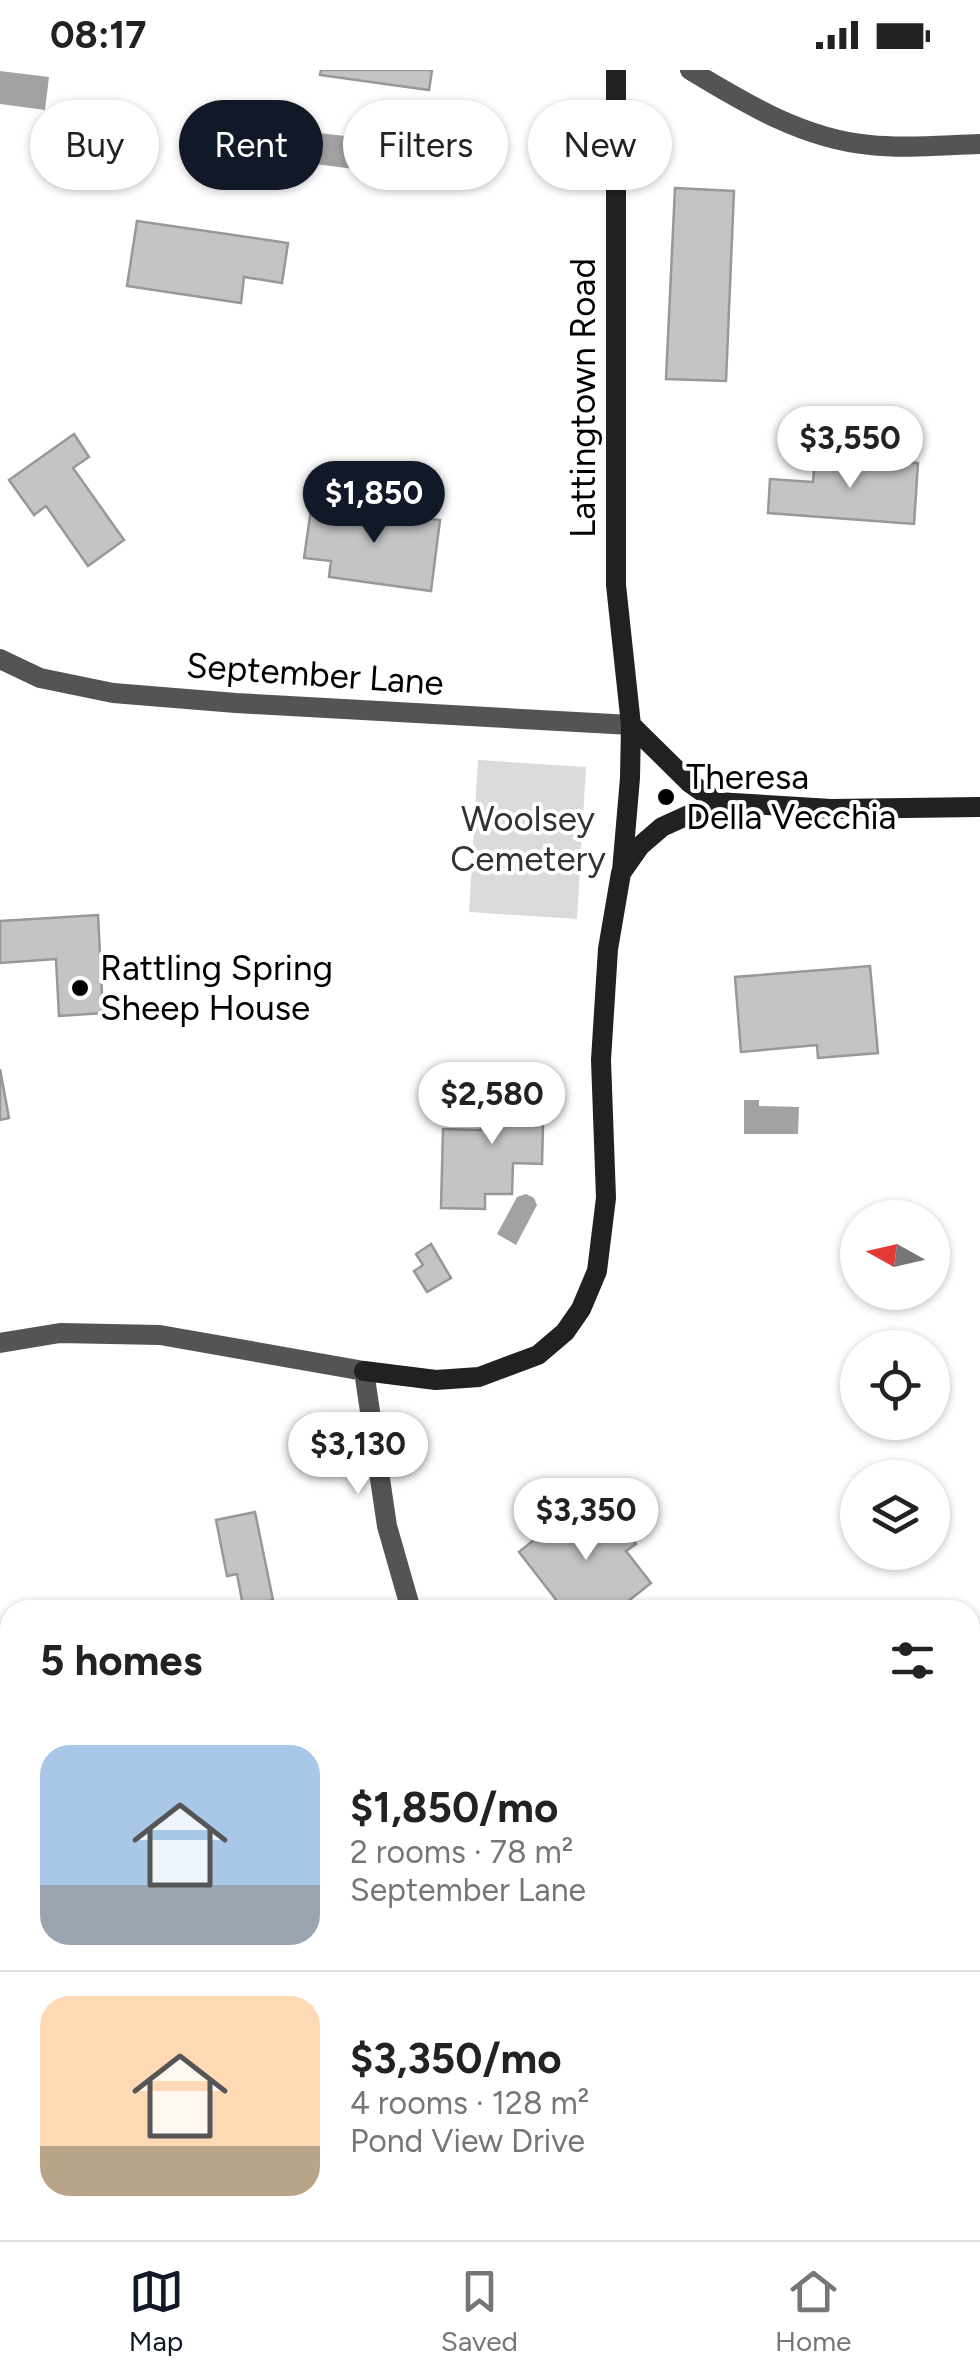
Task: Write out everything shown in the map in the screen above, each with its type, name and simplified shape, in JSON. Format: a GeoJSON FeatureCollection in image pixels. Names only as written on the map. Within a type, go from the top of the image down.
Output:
{"type":"FeatureCollection","features":[{"type":"Feature","properties":{"kind":"street","name":"Lattingtown Road"},"geometry":{"type":"LineString","coordinates":[[364,1372],[436,1380],[479,1377],[538,1354],[565,1332],[580,1310],[597,1271],[606,1198],[601,1060],[608,949],[622,873],[631,724],[616,585],[616,70]]}},
{"type":"Feature","properties":{"kind":"street"},"geometry":{"type":"LineString","coordinates":[[690,70],[741,101],[801,130],[870,146],[980,144]]}},
{"type":"Feature","properties":{"kind":"street","name":"September Lane"},"geometry":{"type":"LineString","coordinates":[[0,659],[40,678],[113,693],[631,724]]}},
{"type":"Feature","properties":{"kind":"street"},"geometry":{"type":"LineString","coordinates":[[631,724],[690,783],[717,802],[831,808],[980,807]]}},
{"type":"Feature","properties":{"kind":"street","name":"Lattingtown Road"},"geometry":{"type":"LineString","coordinates":[[622,873],[640,846],[662,826],[717,802]]}},
{"type":"Feature","properties":{"kind":"street"},"geometry":{"type":"LineString","coordinates":[[0,1343],[60,1334],[160,1336],[364,1372],[388,1526],[407,1600]]}},
{"type":"Feature","properties":{"kind":"green space","name":"Woolsey Cemetery"},"geometry":{"type":"Polygon","coordinates":[[[478,760],[586,767],[577,919],[469,912],[478,760]]]}},
{"type":"Feature","properties":{"kind":"shaded area"},"geometry":{"type":"Polygon","coordinates":[[[0,71],[49,77],[46,100],[30,100],[30,108],[0,104],[0,71]]]}},
{"type":"Feature","properties":{"kind":"shaded area"},"geometry":{"type":"Polygon","coordinates":[[[323,133],[343,136],[343,168],[323,165],[323,133]]]}},
{"type":"Feature","properties":{"kind":"shaded area"},"geometry":{"type":"Polygon","coordinates":[[[744,1100],[759,1100],[759,1106],[799,1107],[798,1134],[744,1134],[744,1100]]]}},
{"type":"Feature","properties":{"kind":"shaded area"},"geometry":{"type":"Polygon","coordinates":[[[526,1194],[537,1205],[516,1245],[497,1234],[517,1197],[526,1194]]]}},
{"type":"Feature","properties":{"kind":"building"},"geometry":{"type":"Polygon","coordinates":[[[321,70],[432,70],[429,90],[320,75],[321,70]]]}},
{"type":"Feature","properties":{"kind":"building"},"geometry":{"type":"Polygon","coordinates":[[[675,188],[734,191],[726,381],[666,379],[675,188]]]}},
{"type":"Feature","properties":{"kind":"building"},"geometry":{"type":"Polygon","coordinates":[[[137,221],[288,243],[282,283],[244,277],[241,303],[127,286],[137,221]]]}},
{"type":"Feature","properties":{"kind":"building"},"geometry":{"type":"Polygon","coordinates":[[[74,434],[89,457],[73,468],[124,540],[88,566],[46,506],[34,515],[9,480],[74,434]]]}},
{"type":"Feature","properties":{"kind":"building"},"geometry":{"type":"Polygon","coordinates":[[[815,455],[918,463],[914,524],[768,513],[770,479],[813,482],[815,455]]]}},
{"type":"Feature","properties":{"kind":"building"},"geometry":{"type":"Polygon","coordinates":[[[312,503],[440,520],[431,591],[329,577],[331,561],[304,558],[312,503]]]}},
{"type":"Feature","properties":{"kind":"building","name":"Rattling Spring Sheep House"},"geometry":{"type":"Polygon","coordinates":[[[98,915],[103,1013],[59,1016],[56,959],[0,963],[0,921],[98,915]]]}},
{"type":"Feature","properties":{"kind":"building"},"geometry":{"type":"Polygon","coordinates":[[[870,966],[878,1053],[818,1058],[817,1045],[741,1052],[735,977],[870,966]]]}},
{"type":"Feature","properties":{"kind":"building"},"geometry":{"type":"Polygon","coordinates":[[[0,1069],[9,1118],[0,1120],[0,1069]]]}},
{"type":"Feature","properties":{"kind":"building"},"geometry":{"type":"Polygon","coordinates":[[[482,1087],[544,1088],[542,1164],[513,1163],[512,1194],[485,1194],[485,1209],[441,1208],[443,1129],[481,1130],[482,1087]]]}},
{"type":"Feature","properties":{"kind":"building"},"geometry":{"type":"Polygon","coordinates":[[[431,1244],[451,1278],[427,1292],[414,1271],[423,1265],[416,1254],[431,1244]]]}},
{"type":"Feature","properties":{"kind":"building"},"geometry":{"type":"Polygon","coordinates":[[[581,1502],[603,1530],[617,1520],[636,1544],[626,1551],[651,1583],[630,1600],[556,1600],[519,1552],[581,1502]]]}},
{"type":"Feature","properties":{"kind":"building"},"geometry":{"type":"Polygon","coordinates":[[[255,1512],[273,1600],[242,1600],[237,1574],[227,1576],[216,1520],[255,1512]]]}},
{"type":"Feature","properties":{"kind":"place","name":"Theresa Della Vecchia"},"geometry":{"type":"Point","coordinates":[666,797]}},
{"type":"Feature","properties":{"kind":"place","name":"Rattling Spring Sheep House"},"geometry":{"type":"Point","coordinates":[80,988]}}]}
